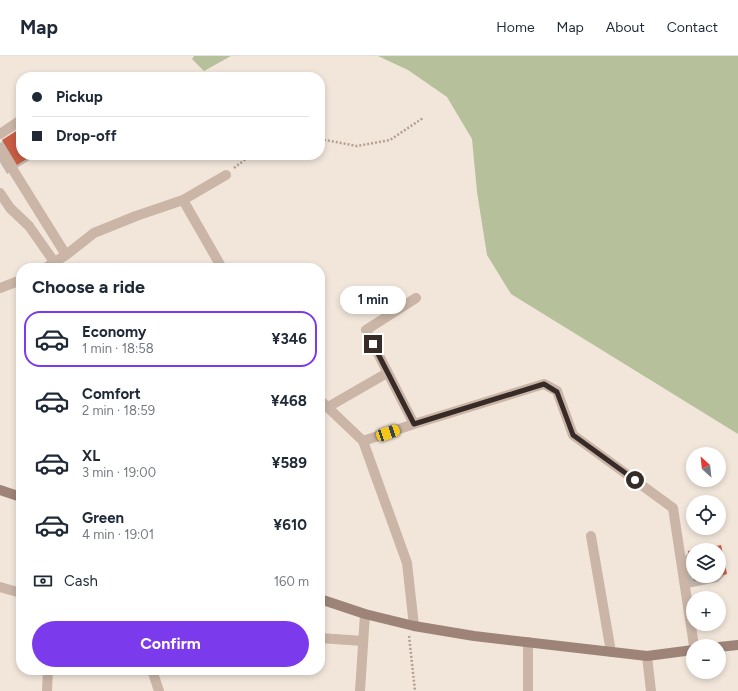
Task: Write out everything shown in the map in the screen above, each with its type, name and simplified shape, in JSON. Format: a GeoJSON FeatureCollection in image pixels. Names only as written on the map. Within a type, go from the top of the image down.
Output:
{"type":"FeatureCollection","features":[{"type":"Feature","properties":{"kind":"street"},"geometry":{"type":"LineString","coordinates":[[0,134],[16,123]]}},
{"type":"Feature","properties":{"kind":"street"},"geometry":{"type":"LineString","coordinates":[[0,149],[66,255]]}},
{"type":"Feature","properties":{"kind":"street"},"geometry":{"type":"LineString","coordinates":[[0,193],[10,208],[29,226],[55,263],[94,233],[136,216],[183,200],[226,175]]}},
{"type":"Feature","properties":{"kind":"street"},"geometry":{"type":"LineString","coordinates":[[183,200],[219,263]]}},
{"type":"Feature","properties":{"kind":"street"},"geometry":{"type":"LineString","coordinates":[[0,288],[16,282]]}},
{"type":"Feature","properties":{"kind":"street"},"geometry":{"type":"LineString","coordinates":[[414,424],[366,330],[416,298]]}},
{"type":"Feature","properties":{"kind":"street"},"geometry":{"type":"LineString","coordinates":[[328,407],[388,372]]}},
{"type":"Feature","properties":{"kind":"street"},"geometry":{"type":"LineString","coordinates":[[363,441],[544,384],[557,392],[573,435],[673,508],[693,639]]}},
{"type":"Feature","properties":{"kind":"street"},"geometry":{"type":"LineString","coordinates":[[325,404],[363,441],[406,563],[414,626]]}},
{"type":"Feature","properties":{"kind":"street"},"geometry":{"type":"LineString","coordinates":[[0,490],[16,495]]}},
{"type":"Feature","properties":{"kind":"street"},"geometry":{"type":"LineString","coordinates":[[591,536],[611,652]]}},
{"type":"Feature","properties":{"kind":"street"},"geometry":{"type":"LineString","coordinates":[[0,587],[16,592]]}},
{"type":"Feature","properties":{"kind":"street"},"geometry":{"type":"LineString","coordinates":[[325,601],[365,614],[414,626],[474,636],[647,656],[686,651]]}},
{"type":"Feature","properties":{"kind":"street"},"geometry":{"type":"LineString","coordinates":[[360,691],[365,614]]}},
{"type":"Feature","properties":{"kind":"street"},"geometry":{"type":"LineString","coordinates":[[325,638],[363,641]]}},
{"type":"Feature","properties":{"kind":"street"},"geometry":{"type":"LineString","coordinates":[[528,642],[528,691]]}},
{"type":"Feature","properties":{"kind":"street"},"geometry":{"type":"LineString","coordinates":[[726,646],[738,645]]}},
{"type":"Feature","properties":{"kind":"street"},"geometry":{"type":"LineString","coordinates":[[647,656],[651,691]]}},
{"type":"Feature","properties":{"kind":"street"},"geometry":{"type":"LineString","coordinates":[[47,691],[48,675]]}},
{"type":"Feature","properties":{"kind":"street"},"geometry":{"type":"LineString","coordinates":[[154,675],[159,691]]}},
{"type":"Feature","properties":{"kind":"path"},"geometry":{"type":"LineString","coordinates":[[325,140],[356,146],[390,140],[423,118]]}},
{"type":"Feature","properties":{"kind":"path"},"geometry":{"type":"LineString","coordinates":[[226,175],[245,160]]}},
{"type":"Feature","properties":{"kind":"path"},"geometry":{"type":"LineString","coordinates":[[414,626],[409,635],[415,691]]}},
{"type":"Feature","properties":{"kind":"green space"},"geometry":{"type":"Polygon","coordinates":[[[194,56],[231,56],[204,71],[192,59],[194,56]]]}},
{"type":"Feature","properties":{"kind":"green space"},"geometry":{"type":"Polygon","coordinates":[[[378,56],[738,56],[738,434],[511,294],[487,255],[477,192],[472,139],[447,97],[408,70],[378,56]]]}},
{"type":"Feature","properties":{"kind":"building"},"geometry":{"type":"Polygon","coordinates":[[[16,131],[16,160],[25,160],[17,165],[2,140],[16,131]]]}},
{"type":"Feature","properties":{"kind":"route"},"geometry":{"type":"LineString","coordinates":[[373,344],[414,424],[544,384],[557,392],[573,435],[635,480]]}}]}
